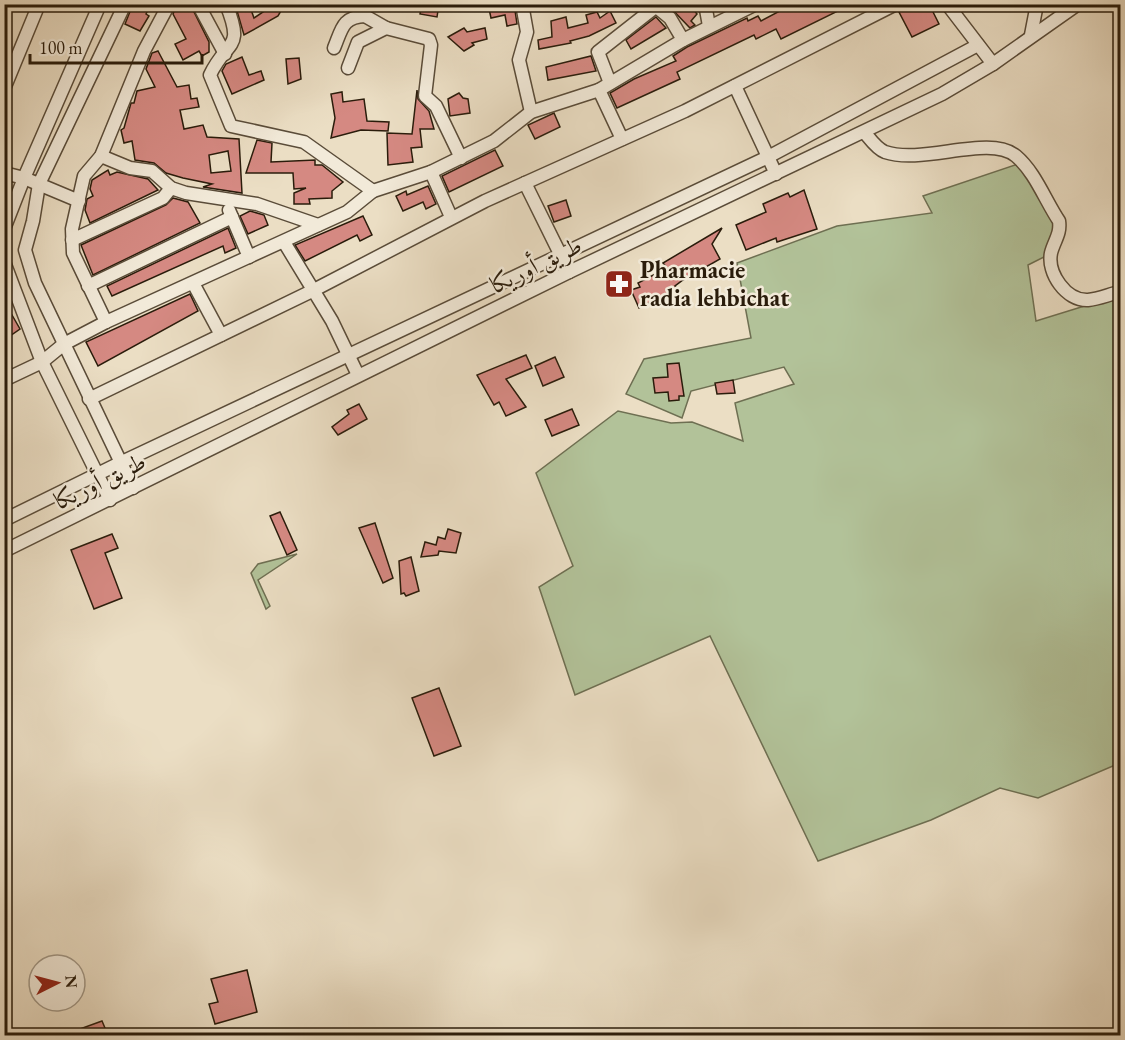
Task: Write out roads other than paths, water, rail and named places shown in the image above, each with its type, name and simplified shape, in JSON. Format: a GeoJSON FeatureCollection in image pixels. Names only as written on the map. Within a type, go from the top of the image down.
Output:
{"type":"FeatureCollection","features":[{"type":"Feature","properties":{"kind":"street"},"geometry":{"type":"LineString","coordinates":[[4,89],[39,4]]}},
{"type":"Feature","properties":{"kind":"street"},"geometry":{"type":"LineString","coordinates":[[4,229],[100,4]]}},
{"type":"Feature","properties":{"kind":"street"},"geometry":{"type":"LineString","coordinates":[[125,4],[39,184],[26,250],[35,283],[133,488]]}},
{"type":"Feature","properties":{"kind":"street"},"geometry":{"type":"LineString","coordinates":[[105,322],[73,253],[72,229],[84,176],[101,156],[144,51],[169,4]]}},
{"type":"Feature","properties":{"kind":"street"},"geometry":{"type":"LineString","coordinates":[[198,4],[225,54]]}},
{"type":"Feature","properties":{"kind":"street"},"geometry":{"type":"LineString","coordinates":[[226,4],[234,28],[234,42],[210,75],[231,126],[304,142],[373,191]]}},
{"type":"Feature","properties":{"kind":"street"},"geometry":{"type":"LineString","coordinates":[[522,4],[527,32],[519,60],[531,112]]}},
{"type":"Feature","properties":{"kind":"street"},"geometry":{"type":"LineString","coordinates":[[705,4],[709,26]]}},
{"type":"Feature","properties":{"kind":"street"},"geometry":{"type":"LineString","coordinates":[[4,380],[42,362],[64,344],[105,322],[346,212],[373,191],[430,172],[461,158],[494,141],[531,112],[599,90],[683,40],[756,4]]}},
{"type":"Feature","properties":{"kind":"street"},"geometry":{"type":"LineString","coordinates":[[89,399],[312,291],[451,217],[735,86],[896,4]]}},
{"type":"Feature","properties":{"kind":"street"},"geometry":{"type":"LineString","coordinates":[[947,4],[993,63]]}},
{"type":"Feature","properties":{"kind":"street"},"geometry":{"type":"LineString","coordinates":[[1031,35],[1037,4]]}},
{"type":"Feature","properties":{"kind":"street","name":"طريق أوريكا"},"geometry":{"type":"LineString","coordinates":[[4,551],[569,272],[865,133],[942,94],[993,63],[1078,4]]}},
{"type":"Feature","properties":{"kind":"street"},"geometry":{"type":"LineString","coordinates":[[610,83],[598,52],[654,6],[670,18],[683,40]]}},
{"type":"Feature","properties":{"kind":"street"},"geometry":{"type":"LineString","coordinates":[[334,48],[346,22],[364,10],[386,28],[429,39],[425,96],[436,106],[461,158]]}},
{"type":"Feature","properties":{"kind":"street"},"geometry":{"type":"LineString","coordinates":[[348,68],[358,42],[386,28]]}},
{"type":"Feature","properties":{"kind":"street"},"geometry":{"type":"LineString","coordinates":[[4,520],[768,157],[978,45]]}},
{"type":"Feature","properties":{"kind":"street"},"geometry":{"type":"LineString","coordinates":[[735,86],[776,174]]}},
{"type":"Feature","properties":{"kind":"street"},"geometry":{"type":"LineString","coordinates":[[599,90],[622,139]]}},
{"type":"Feature","properties":{"kind":"street"},"geometry":{"type":"LineString","coordinates":[[865,133],[883,151],[903,155],[938,154],[983,147],[1001,148],[1014,154],[1026,165],[1059,221],[1060,230],[1051,252],[1051,268],[1056,279],[1075,297],[1086,300],[1120,292]]}},
{"type":"Feature","properties":{"kind":"street"},"geometry":{"type":"LineString","coordinates":[[101,156],[130,168],[152,171],[171,188],[278,210],[318,225]]}},
{"type":"Feature","properties":{"kind":"street"},"geometry":{"type":"LineString","coordinates":[[430,172],[451,217]]}},
{"type":"Feature","properties":{"kind":"street"},"geometry":{"type":"LineString","coordinates":[[4,173],[24,178],[80,201]]}},
{"type":"Feature","properties":{"kind":"street"},"geometry":{"type":"LineString","coordinates":[[525,183],[569,272]]}},
{"type":"Feature","properties":{"kind":"street"},"geometry":{"type":"LineString","coordinates":[[72,240],[163,198],[171,188]]}},
{"type":"Feature","properties":{"kind":"street"},"geometry":{"type":"LineString","coordinates":[[226,201],[249,257]]}},
{"type":"Feature","properties":{"kind":"street"},"geometry":{"type":"LineString","coordinates":[[88,286],[232,217]]}},
{"type":"Feature","properties":{"kind":"street"},"geometry":{"type":"LineString","coordinates":[[284,242],[332,321],[358,375]]}},
{"type":"Feature","properties":{"kind":"street"},"geometry":{"type":"LineString","coordinates":[[4,262],[42,362],[110,500]]}},
{"type":"Feature","properties":{"kind":"street"},"geometry":{"type":"LineString","coordinates":[[193,283],[221,335]]}},
{"type":"Feature","properties":{"kind":"place","name":"Pharmacie radia lehbichat"},"geometry":{"type":"Point","coordinates":[619,284]}}]}
